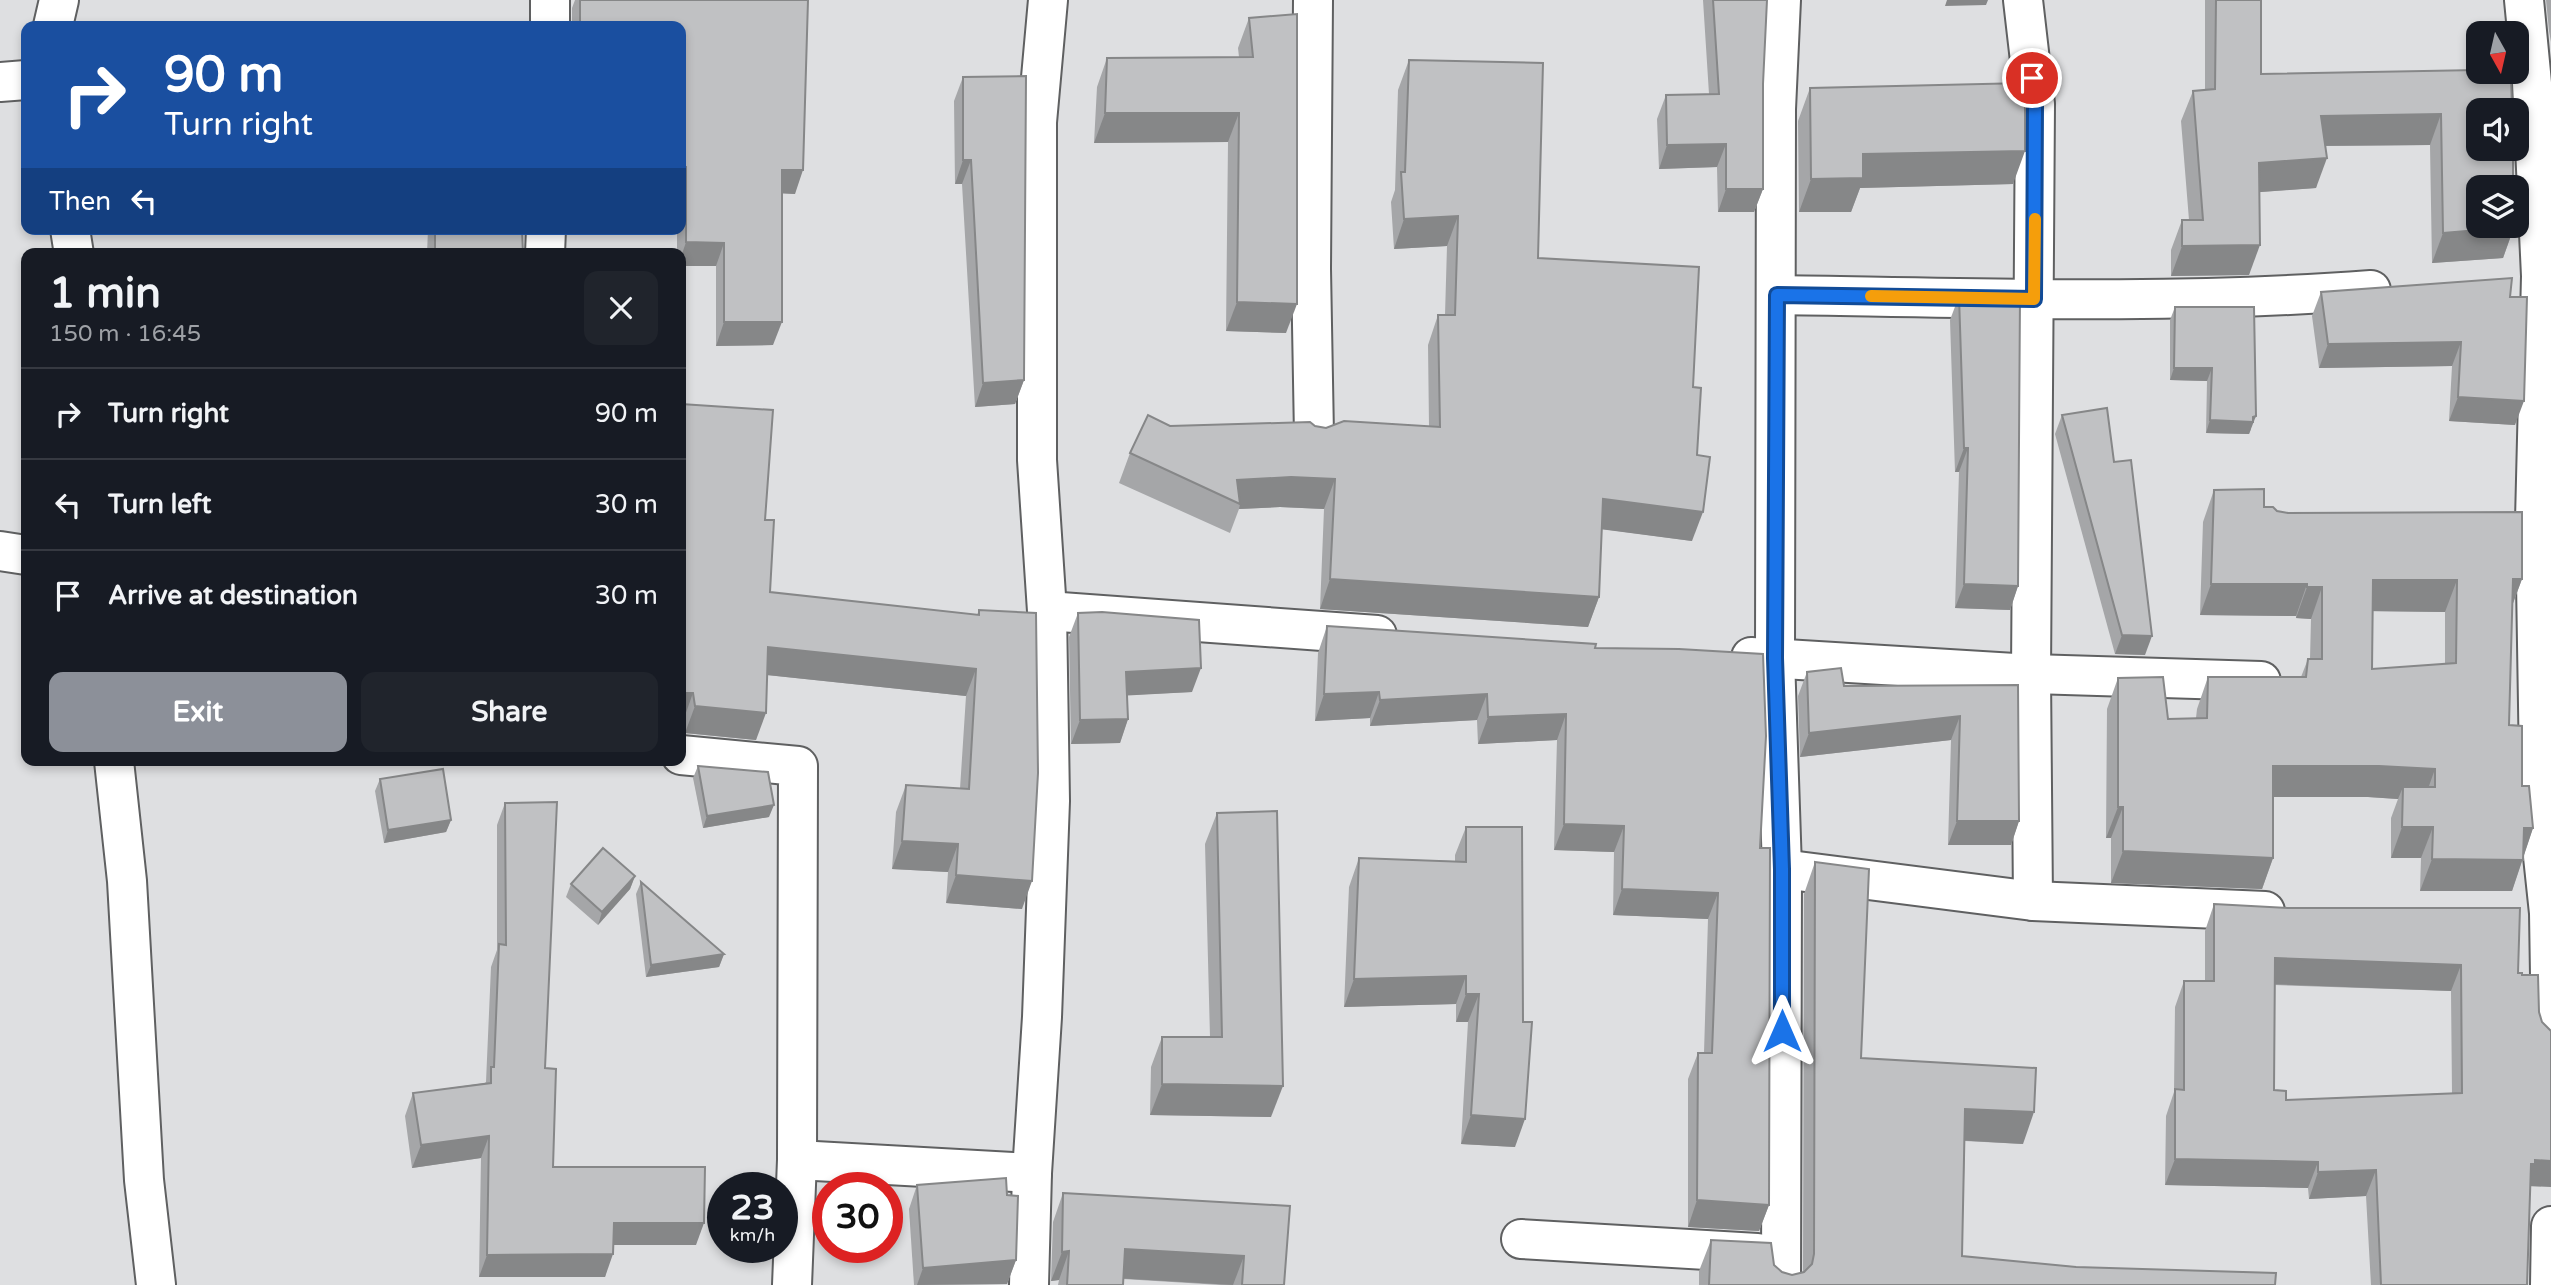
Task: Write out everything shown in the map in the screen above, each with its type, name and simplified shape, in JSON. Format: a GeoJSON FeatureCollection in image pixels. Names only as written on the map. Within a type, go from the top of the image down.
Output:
{"type":"FeatureCollection","features":[{"type":"Feature","properties":{"kind":"street"},"geometry":{"type":"LineString","coordinates":[[54,21],[59,0]]}},
{"type":"Feature","properties":{"kind":"street"},"geometry":{"type":"LineString","coordinates":[[550,0],[550,21]]}},
{"type":"Feature","properties":{"kind":"street"},"geometry":{"type":"LineString","coordinates":[[1029,1285],[1050,801],[1047,611],[1037,460],[1037,122],[1048,0]]}},
{"type":"Feature","properties":{"kind":"street"},"geometry":{"type":"LineString","coordinates":[[1313,0],[1311,269],[1314,436]]}},
{"type":"Feature","properties":{"kind":"street"},"geometry":{"type":"LineString","coordinates":[[1521,1239],[1781,1270],[1782,869],[1775,658],[1776,109],[1781,0]]}},
{"type":"Feature","properties":{"kind":"street"},"geometry":{"type":"LineString","coordinates":[[2023,0],[2035,104],[2031,674],[2033,901]]}},
{"type":"Feature","properties":{"kind":"street"},"geometry":{"type":"LineString","coordinates":[[2524,0],[2541,83],[2546,276],[2540,828],[2550,913],[2551,1038]]}},
{"type":"Feature","properties":{"kind":"street"},"geometry":{"type":"LineString","coordinates":[[0,82],[21,80]]}},
{"type":"Feature","properties":{"kind":"street"},"geometry":{"type":"LineString","coordinates":[[2501,279],[2546,276]]}},
{"type":"Feature","properties":{"kind":"street"},"geometry":{"type":"LineString","coordinates":[[1777,295],[2034,299],[2272,298],[2407,287]]}},
{"type":"Feature","properties":{"kind":"street"},"geometry":{"type":"LineString","coordinates":[[2494,520],[2543,520]]}},
{"type":"Feature","properties":{"kind":"street"},"geometry":{"type":"LineString","coordinates":[[0,551],[21,554]]}},
{"type":"Feature","properties":{"kind":"street"},"geometry":{"type":"LineString","coordinates":[[1047,611],[1405,637]]}},
{"type":"Feature","properties":{"kind":"street"},"geometry":{"type":"LineString","coordinates":[[1720,655],[2031,674],[2277,681]]}},
{"type":"Feature","properties":{"kind":"street"},"geometry":{"type":"LineString","coordinates":[[686,755],[798,766],[797,1160],[792,1285]]}},
{"type":"Feature","properties":{"kind":"street"},"geometry":{"type":"LineString","coordinates":[[115,766],[128,881],[144,1180],[156,1285]]}},
{"type":"Feature","properties":{"kind":"street"},"geometry":{"type":"LineString","coordinates":[[1782,869],[2033,901],[2306,912]]}},
{"type":"Feature","properties":{"kind":"street"},"geometry":{"type":"LineString","coordinates":[[2508,913],[2550,913]]}},
{"type":"Feature","properties":{"kind":"street"},"geometry":{"type":"LineString","coordinates":[[797,1160],[1032,1173]]}},
{"type":"Feature","properties":{"kind":"street"},"geometry":{"type":"LineString","coordinates":[[2550,1285],[2551,1226]]}},
{"type":"Feature","properties":{"kind":"building"},"geometry":{"type":"Polygon","coordinates":[[[580,0],[808,0],[803,170],[782,170],[782,322],[724,322],[724,243],[686,242],[686,21],[580,21],[580,0]]]}},
{"type":"Feature","properties":{"kind":"building"},"geometry":{"type":"Polygon","coordinates":[[[1713,0],[1767,0],[1763,84],[1763,189],[1726,189],[1726,144],[1667,145],[1666,95],[1719,94],[1713,0]]]}},
{"type":"Feature","properties":{"kind":"building"},"geometry":{"type":"Polygon","coordinates":[[[2216,0],[2261,0],[2261,74],[2466,70],[2466,84],[2511,84],[2512,98],[2466,98],[2466,161],[2513,161],[2513,175],[2466,175],[2466,231],[2443,233],[2441,114],[2321,116],[2327,158],[2259,163],[2260,245],[2182,246],[2182,220],[2203,220],[2193,91],[2215,89],[2216,0]]]}},
{"type":"Feature","properties":{"kind":"building"},"geometry":{"type":"Polygon","coordinates":[[[1297,14],[1297,304],[1237,302],[1239,113],[1105,113],[1107,58],[1253,57],[1249,18],[1297,14]]]}},
{"type":"Feature","properties":{"kind":"building"},"geometry":{"type":"Polygon","coordinates":[[[1409,60],[1543,63],[1538,258],[1699,267],[1693,387],[1701,388],[1697,455],[1710,457],[1703,512],[1603,499],[1599,597],[1330,579],[1335,479],[1291,477],[1237,480],[1240,504],[1130,453],[1148,415],[1170,426],[1310,422],[1326,428],[1344,421],[1440,427],[1438,315],[1455,315],[1458,216],[1404,219],[1401,172],[1405,172],[1409,60]]]}},
{"type":"Feature","properties":{"kind":"building"},"geometry":{"type":"Polygon","coordinates":[[[1026,76],[1024,380],[983,383],[971,160],[963,160],[963,77],[1026,76]]]}},
{"type":"Feature","properties":{"kind":"building"},"geometry":{"type":"Polygon","coordinates":[[[2025,83],[2025,151],[1863,154],[1863,178],[1811,179],[1810,88],[2025,83]]]}},
{"type":"Feature","properties":{"kind":"building"},"geometry":{"type":"Polygon","coordinates":[[[435,235],[522,235],[523,248],[435,248],[435,235]]]}},
{"type":"Feature","properties":{"kind":"building"},"geometry":{"type":"Polygon","coordinates":[[[2512,278],[2510,297],[2527,297],[2524,401],[2458,397],[2461,342],[2328,344],[2321,292],[2512,278]]]}},
{"type":"Feature","properties":{"kind":"building"},"geometry":{"type":"Polygon","coordinates":[[[1959,296],[2020,297],[2018,586],[1964,584],[1968,448],[1964,448],[1959,296]]]}},
{"type":"Feature","properties":{"kind":"building"},"geometry":{"type":"Polygon","coordinates":[[[2175,307],[2254,307],[2256,416],[2253,417],[2253,422],[2210,420],[2212,368],[2174,368],[2175,307]]]}},
{"type":"Feature","properties":{"kind":"building"},"geometry":{"type":"Polygon","coordinates":[[[686,404],[773,410],[765,520],[774,520],[770,592],[979,615],[979,610],[1036,613],[1038,773],[1032,881],[956,875],[958,844],[902,841],[906,785],[969,789],[976,669],[768,647],[766,713],[695,706],[693,693],[686,693],[686,404]]]}},
{"type":"Feature","properties":{"kind":"building"},"geometry":{"type":"Polygon","coordinates":[[[2107,408],[2114,462],[2131,460],[2152,636],[2122,635],[2062,415],[2107,408]]]}},
{"type":"Feature","properties":{"kind":"building"},"geometry":{"type":"Polygon","coordinates":[[[2264,489],[2264,507],[2273,507],[2277,511],[2288,513],[2522,512],[2522,579],[2513,579],[2509,725],[2522,726],[2522,786],[2529,786],[2533,828],[2524,828],[2523,860],[2432,859],[2433,827],[2402,827],[2403,787],[2435,787],[2435,769],[2379,766],[2273,766],[2273,858],[2123,851],[2123,807],[2118,807],[2118,678],[2163,677],[2168,719],[2207,718],[2208,677],[2306,677],[2308,659],[2322,659],[2322,587],[2307,587],[2307,584],[2211,584],[2214,490],[2264,489]],[[2373,580],[2372,669],[2456,663],[2457,580],[2373,580]]]}},
{"type":"Feature","properties":{"kind":"building"},"geometry":{"type":"Polygon","coordinates":[[[1102,612],[1199,620],[1201,668],[1126,672],[1128,719],[1080,720],[1078,613],[1102,612]]]}},
{"type":"Feature","properties":{"kind":"building"},"geometry":{"type":"Polygon","coordinates":[[[1327,626],[1596,644],[1595,648],[1763,654],[1766,736],[1760,848],[1770,848],[1769,1205],[1697,1200],[1698,1053],[1712,1053],[1718,893],[1622,889],[1624,826],[1564,824],[1566,714],[1488,717],[1487,694],[1380,700],[1379,692],[1324,694],[1327,626]]]}},
{"type":"Feature","properties":{"kind":"building"},"geometry":{"type":"Polygon","coordinates":[[[1841,668],[1844,686],[2018,685],[2019,821],[1957,821],[1960,716],[1809,733],[1807,672],[1841,668]]]}},
{"type":"Feature","properties":{"kind":"building"},"geometry":{"type":"Polygon","coordinates":[[[698,766],[768,772],[774,805],[707,816],[698,766]]]}},
{"type":"Feature","properties":{"kind":"building"},"geometry":{"type":"Polygon","coordinates":[[[443,769],[451,820],[388,830],[380,779],[443,769]]]}},
{"type":"Feature","properties":{"kind":"building"},"geometry":{"type":"Polygon","coordinates":[[[557,802],[545,1068],[556,1069],[553,1167],[705,1167],[704,1223],[614,1223],[613,1254],[487,1255],[489,1136],[421,1145],[413,1093],[491,1083],[499,944],[506,945],[505,803],[557,802]]]}},
{"type":"Feature","properties":{"kind":"building"},"geometry":{"type":"Polygon","coordinates":[[[1277,811],[1283,1086],[1162,1084],[1162,1037],[1222,1037],[1217,813],[1277,811]]]}},
{"type":"Feature","properties":{"kind":"building"},"geometry":{"type":"Polygon","coordinates":[[[1466,827],[1522,827],[1523,1022],[1532,1022],[1525,1119],[1471,1115],[1479,994],[1466,994],[1466,976],[1354,979],[1359,858],[1466,862],[1466,827]]]}},
{"type":"Feature","properties":{"kind":"building"},"geometry":{"type":"Polygon","coordinates":[[[603,848],[635,876],[602,912],[571,884],[603,848]]]}},
{"type":"Feature","properties":{"kind":"building"},"geometry":{"type":"Polygon","coordinates":[[[1815,862],[1869,869],[1861,1058],[2036,1068],[2034,1112],[1965,1109],[1962,1256],[2076,1267],[2276,1273],[2275,1285],[1709,1285],[1711,1240],[1771,1243],[1774,1265],[1782,1272],[1792,1275],[1804,1272],[1812,1264],[1815,862]]]}},
{"type":"Feature","properties":{"kind":"building"},"geometry":{"type":"Polygon","coordinates":[[[641,882],[687,922],[724,954],[651,965],[641,882]]]}},
{"type":"Feature","properties":{"kind":"building"},"geometry":{"type":"Polygon","coordinates":[[[2214,904],[2288,908],[2520,908],[2518,973],[2538,975],[2539,1012],[2542,1022],[2551,1031],[2551,1161],[2535,1160],[2535,1164],[2531,1164],[2527,1285],[2381,1285],[2376,1170],[2318,1172],[2318,1162],[2175,1159],[2175,1089],[2184,1090],[2184,981],[2214,981],[2214,904]],[[2275,958],[2274,1090],[2286,1091],[2286,1100],[2462,1093],[2461,965],[2275,958]]]}},
{"type":"Feature","properties":{"kind":"building"},"geometry":{"type":"Polygon","coordinates":[[[1006,1178],[1007,1195],[1018,1196],[1016,1260],[923,1268],[917,1185],[1006,1178]]]}},
{"type":"Feature","properties":{"kind":"building"},"geometry":{"type":"Polygon","coordinates":[[[1063,1193],[1290,1206],[1284,1285],[1242,1285],[1244,1256],[1125,1249],[1123,1285],[1067,1285],[1069,1251],[1062,1252],[1063,1193]]]}},
{"type":"Feature","properties":{"kind":"slow traffic"},"geometry":{"type":"LineString","coordinates":[[1871,296],[2034,299],[2035,219]]}},
{"type":"Feature","properties":{"kind":"route"},"geometry":{"type":"LineString","coordinates":[[1782,1031],[1782,869],[1775,658],[1777,295],[2034,299],[2035,104],[2032,78]]}}]}
